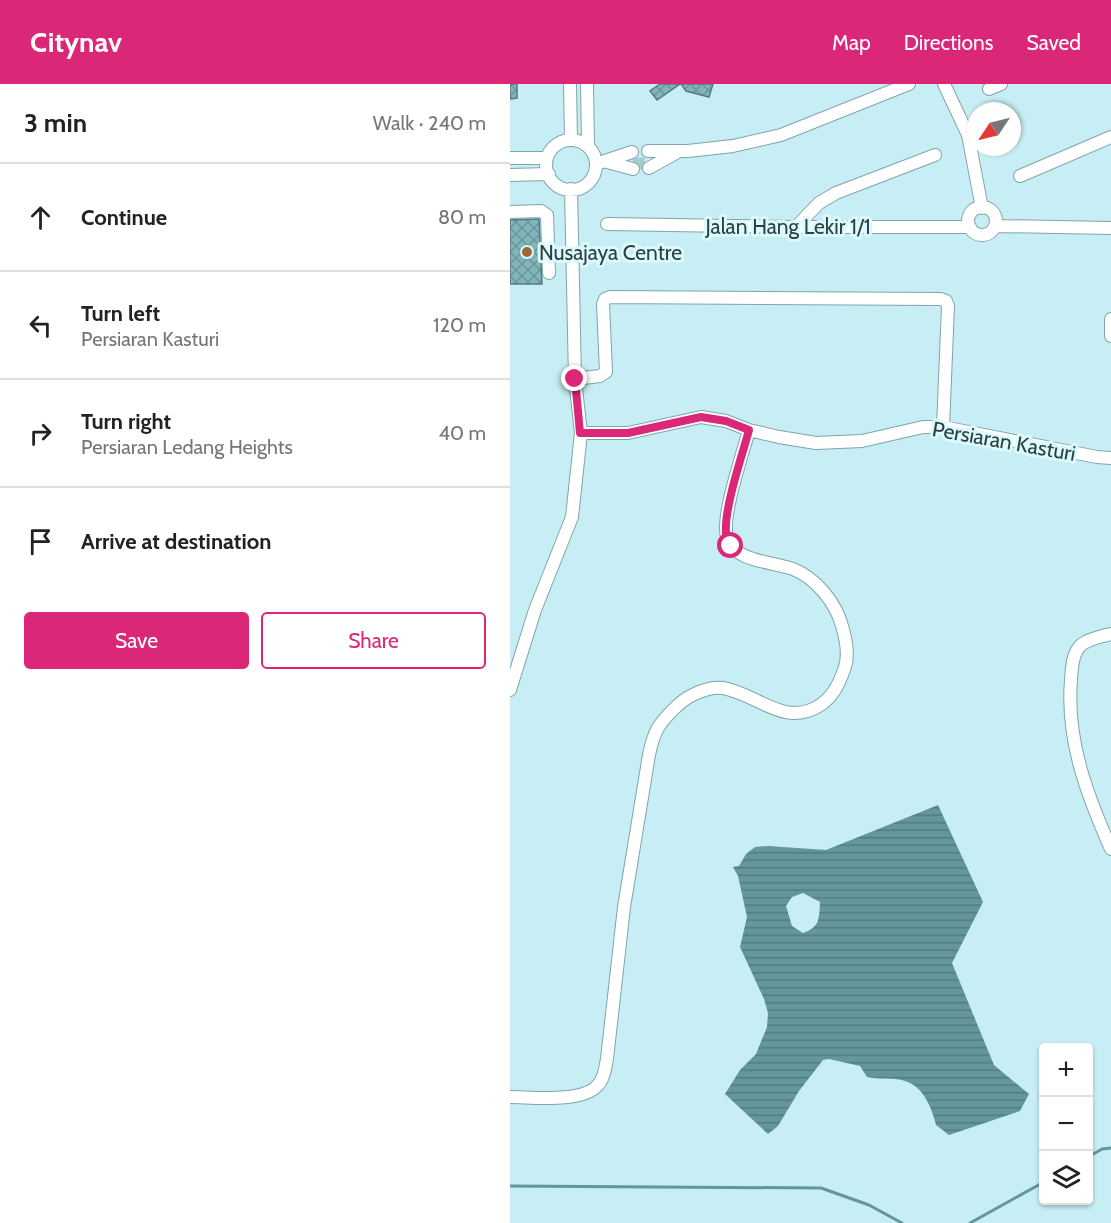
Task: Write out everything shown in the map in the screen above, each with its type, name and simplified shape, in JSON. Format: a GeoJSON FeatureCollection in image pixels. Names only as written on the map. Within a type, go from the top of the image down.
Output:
{"type":"FeatureCollection","features":[{"type":"Feature","properties":{"kind":"street"},"geometry":{"type":"LineString","coordinates":[[570,84],[571,140]]}},
{"type":"Feature","properties":{"kind":"street"},"geometry":{"type":"LineString","coordinates":[[587,84],[588,146],[595,158],[602,163],[632,158],[602,163],[584,186],[571,189],[558,185],[549,174],[547,158],[556,145],[571,140],[588,146]]}},
{"type":"Feature","properties":{"kind":"street"},"geometry":{"type":"LineString","coordinates":[[677,153],[649,157],[733,146],[781,135],[909,84]]}},
{"type":"Feature","properties":{"kind":"street"},"geometry":{"type":"LineString","coordinates":[[944,84],[968,135],[982,208]]}},
{"type":"Feature","properties":{"kind":"street"},"geometry":{"type":"LineString","coordinates":[[989,89],[1001,84]]}},
{"type":"Feature","properties":{"kind":"street"},"geometry":{"type":"LineString","coordinates":[[1020,176],[1111,137]]}},
{"type":"Feature","properties":{"kind":"street"},"geometry":{"type":"LineString","coordinates":[[796,227],[819,203],[836,193],[935,155]]}},
{"type":"Feature","properties":{"kind":"street"},"geometry":{"type":"LineString","coordinates":[[510,158],[547,158]]}},
{"type":"Feature","properties":{"kind":"street"},"geometry":{"type":"LineString","coordinates":[[510,175],[549,174]]}},
{"type":"Feature","properties":{"kind":"street"},"geometry":{"type":"LineString","coordinates":[[510,690],[535,610],[572,517],[580,433],[575,379],[571,189]]}},
{"type":"Feature","properties":{"kind":"street"},"geometry":{"type":"LineString","coordinates":[[982,208],[993,213],[995,226],[989,233],[980,235],[972,231],[970,227],[970,214],[982,208]]}},
{"type":"Feature","properties":{"kind":"street"},"geometry":{"type":"LineString","coordinates":[[510,212],[541,211],[547,215],[549,273]]}},
{"type":"Feature","properties":{"kind":"street","name":"Jalan Hang Lekir 1/1"},"geometry":{"type":"LineString","coordinates":[[606,224],[970,227]]}},
{"type":"Feature","properties":{"kind":"street"},"geometry":{"type":"LineString","coordinates":[[995,226],[1111,228]]}},
{"type":"Feature","properties":{"kind":"street"},"geometry":{"type":"LineString","coordinates":[[575,379],[600,376],[606,372],[603,304],[607,297],[941,299],[948,306],[943,427]]}},
{"type":"Feature","properties":{"kind":"street"},"geometry":{"type":"LineString","coordinates":[[1111,318],[1111,336]]}},
{"type":"Feature","properties":{"kind":"street","name":"Persiaran Kasturi"},"geometry":{"type":"LineString","coordinates":[[580,433],[628,433],[701,417],[726,421],[749,430],[816,443],[862,441],[923,427],[943,427],[1111,458]]}},
{"type":"Feature","properties":{"kind":"street"},"geometry":{"type":"LineString","coordinates":[[510,1097],[586,1094],[597,1086],[603,1077],[624,907],[649,755],[654,733],[668,714],[684,699],[703,690],[721,688],[737,692],[775,710],[804,714],[832,696],[840,681],[846,663],[846,641],[841,622],[824,594],[807,576],[793,569],[738,553],[726,536],[732,495],[749,430]]}},
{"type":"Feature","properties":{"kind":"street"},"geometry":{"type":"LineString","coordinates":[[1111,634],[1081,645],[1073,658],[1070,694],[1072,736],[1089,799],[1111,849]]}},
{"type":"Feature","properties":{"kind":"water"},"geometry":{"type":"Polygon","coordinates":[[[938,805],[983,902],[952,963],[994,1065],[1029,1094],[1020,1111],[949,1135],[936,1125],[926,1098],[911,1084],[900,1080],[867,1077],[860,1066],[829,1059],[823,1060],[799,1091],[778,1126],[768,1134],[725,1094],[740,1070],[756,1054],[767,1027],[768,1013],[740,947],[747,917],[738,876],[733,867],[739,866],[746,854],[755,847],[826,850],[938,805]],[[803,893],[792,897],[786,906],[792,926],[803,933],[813,928],[819,918],[820,902],[803,893]]]}},
{"type":"Feature","properties":{"kind":"building"},"geometry":{"type":"Polygon","coordinates":[[[510,84],[517,84],[517,98],[510,99],[510,84]]]}},
{"type":"Feature","properties":{"kind":"building"},"geometry":{"type":"Polygon","coordinates":[[[660,84],[680,84],[657,100],[650,91],[660,84]]]}},
{"type":"Feature","properties":{"kind":"building"},"geometry":{"type":"Polygon","coordinates":[[[681,84],[713,84],[709,97],[686,91],[681,84]]]}},
{"type":"Feature","properties":{"kind":"building","name":"Nusajaya Centre"},"geometry":{"type":"Polygon","coordinates":[[[539,219],[542,284],[510,284],[510,220],[539,219]]]}},
{"type":"Feature","properties":{"kind":"waterway"},"geometry":{"type":"LineString","coordinates":[[1093,1154],[1102,1149],[1111,1148]]}},
{"type":"Feature","properties":{"kind":"waterway"},"geometry":{"type":"LineString","coordinates":[[970,1223],[1039,1185]]}},
{"type":"Feature","properties":{"kind":"waterway"},"geometry":{"type":"LineString","coordinates":[[510,1186],[821,1188],[869,1205],[902,1223]]}},
{"type":"Feature","properties":{"kind":"tunnel"},"geometry":{"type":"LineString","coordinates":[[633,164],[649,163]]}},
{"type":"Feature","properties":{"kind":"place","name":"Nusajaya Centre"},"geometry":{"type":"Point","coordinates":[527,252]}},
{"type":"Feature","properties":{"kind":"route"},"geometry":{"type":"LineString","coordinates":[[575,379],[580,433],[628,433],[701,417],[726,421],[749,430],[726,524],[726,536],[731,546]]}}]}
